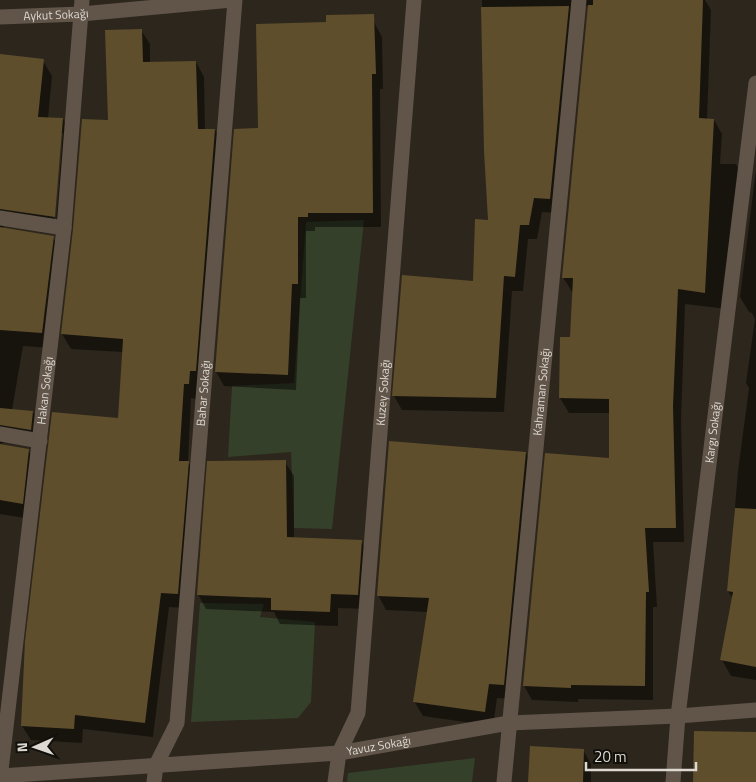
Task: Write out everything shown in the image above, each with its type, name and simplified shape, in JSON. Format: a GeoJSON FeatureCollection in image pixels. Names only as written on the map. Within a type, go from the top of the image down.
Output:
{"type":"FeatureCollection","features":[{"type":"Feature","properties":{"kind":"street","name":"Aykut Sokağı"},"geometry":{"type":"LineString","coordinates":[[0,17],[81,7],[234,0]]}},
{"type":"Feature","properties":{"kind":"street","name":"Bahar Sokağı"},"geometry":{"type":"LineString","coordinates":[[154,782],[156,765],[177,723],[234,0]]}},
{"type":"Feature","properties":{"kind":"street","name":"Kuzey Sokağı"},"geometry":{"type":"LineString","coordinates":[[335,782],[339,753],[358,713],[414,0]]}},
{"type":"Feature","properties":{"kind":"street","name":"Kahraman Sokağı"},"geometry":{"type":"LineString","coordinates":[[504,782],[578,0]]}},
{"type":"Feature","properties":{"kind":"street","name":"Hakan Sokağı"},"geometry":{"type":"LineString","coordinates":[[0,777],[64,228],[81,7]]}},
{"type":"Feature","properties":{"kind":"street","name":"Kargı Sokağı"},"geometry":{"type":"LineString","coordinates":[[673,782],[678,716],[756,83]]}},
{"type":"Feature","properties":{"kind":"street"},"geometry":{"type":"LineString","coordinates":[[0,218],[64,228]]}},
{"type":"Feature","properties":{"kind":"street"},"geometry":{"type":"LineString","coordinates":[[0,434],[40,441]]}},
{"type":"Feature","properties":{"kind":"street","name":"Yavuz Sokağı"},"geometry":{"type":"LineString","coordinates":[[0,777],[339,753],[509,723],[678,716],[756,710]]}},
{"type":"Feature","properties":{"kind":"green space"},"geometry":{"type":"Polygon","coordinates":[[[364,220],[332,529],[294,528],[291,452],[228,457],[232,386],[294,383],[306,222],[364,220]]]}},
{"type":"Feature","properties":{"kind":"green space"},"geometry":{"type":"Polygon","coordinates":[[[200,603],[264,604],[260,617],[315,622],[311,702],[298,718],[191,722],[200,603]]]}},
{"type":"Feature","properties":{"kind":"green space"},"geometry":{"type":"Polygon","coordinates":[[[475,758],[472,782],[347,782],[348,773],[475,758]]]}},
{"type":"Feature","properties":{"kind":"building"},"geometry":{"type":"Polygon","coordinates":[[[593,0],[703,0],[699,118],[714,119],[705,293],[678,289],[673,406],[676,528],[645,528],[649,592],[646,592],[645,686],[571,685],[571,688],[523,686],[545,453],[609,458],[609,399],[559,398],[560,337],[570,337],[573,278],[562,278],[588,5],[593,5],[593,0]]]}},
{"type":"Feature","properties":{"kind":"building"},"geometry":{"type":"Polygon","coordinates":[[[569,6],[550,199],[534,198],[529,225],[520,225],[515,277],[504,276],[496,398],[392,396],[402,275],[473,281],[475,219],[488,220],[484,151],[481,7],[569,6]]]}},
{"type":"Feature","properties":{"kind":"building"},"geometry":{"type":"Polygon","coordinates":[[[374,14],[376,74],[372,74],[373,213],[308,213],[308,217],[298,217],[298,284],[292,284],[288,375],[215,372],[234,129],[258,128],[256,24],[326,22],[326,15],[374,14]]]}},
{"type":"Feature","properties":{"kind":"building"},"geometry":{"type":"Polygon","coordinates":[[[142,29],[143,62],[196,61],[198,129],[215,129],[196,371],[190,371],[189,384],[184,384],[179,461],[189,461],[178,594],[161,593],[145,723],[75,715],[74,729],[21,726],[25,641],[52,412],[118,418],[123,339],[61,334],[73,229],[82,119],[108,120],[105,30],[142,29]]]}},
{"type":"Feature","properties":{"kind":"building"},"geometry":{"type":"Polygon","coordinates":[[[0,54],[44,59],[38,117],[63,118],[55,217],[0,209],[0,54]]]}},
{"type":"Feature","properties":{"kind":"building"},"geometry":{"type":"Polygon","coordinates":[[[0,227],[54,236],[42,333],[0,330],[0,227]]]}},
{"type":"Feature","properties":{"kind":"building"},"geometry":{"type":"Polygon","coordinates":[[[0,408],[33,411],[31,430],[0,425],[0,408]]]}},
{"type":"Feature","properties":{"kind":"building"},"geometry":{"type":"Polygon","coordinates":[[[389,441],[526,452],[504,685],[489,684],[485,712],[413,702],[429,598],[377,596],[389,441]]]}},
{"type":"Feature","properties":{"kind":"building"},"geometry":{"type":"Polygon","coordinates":[[[0,444],[29,449],[23,504],[0,500],[0,444]]]}},
{"type":"Feature","properties":{"kind":"building"},"geometry":{"type":"Polygon","coordinates":[[[286,460],[287,537],[362,540],[358,595],[331,594],[330,612],[271,610],[271,598],[197,595],[207,461],[286,460]]]}},
{"type":"Feature","properties":{"kind":"building"},"geometry":{"type":"Polygon","coordinates":[[[735,508],[756,509],[756,667],[720,660],[733,592],[727,591],[735,508]]]}},
{"type":"Feature","properties":{"kind":"building"},"geometry":{"type":"Polygon","coordinates":[[[694,731],[756,732],[756,782],[693,782],[694,731]]]}},
{"type":"Feature","properties":{"kind":"building"},"geometry":{"type":"Polygon","coordinates":[[[530,746],[584,749],[583,782],[528,782],[530,746]]]}}]}
